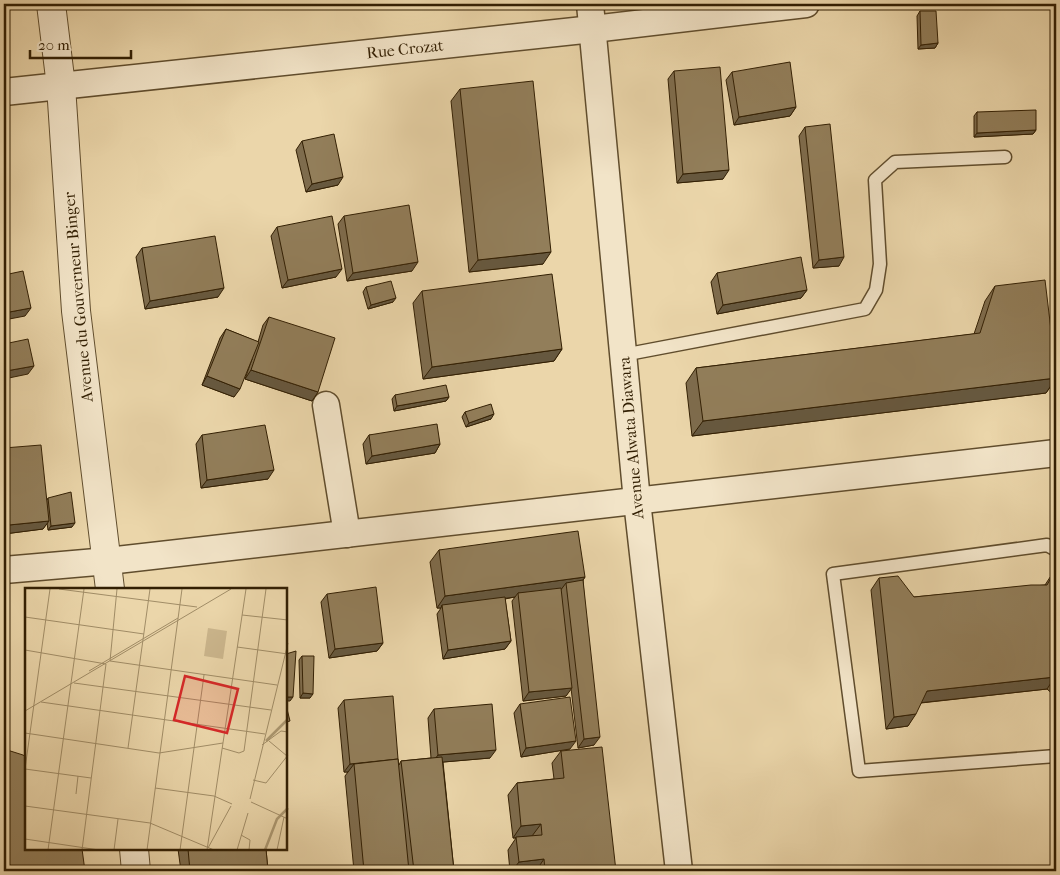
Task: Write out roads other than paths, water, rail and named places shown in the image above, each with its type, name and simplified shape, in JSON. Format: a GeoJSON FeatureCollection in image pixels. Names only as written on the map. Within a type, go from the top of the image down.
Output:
{"type":"FeatureCollection","features":[{"type":"Feature","properties":{"kind":"street","name":"Avenue du Gouverneur Binger"},"geometry":{"type":"LineString","coordinates":[[51,4],[61,86],[76,311],[110,588]]}},
{"type":"Feature","properties":{"kind":"street","name":"Rue Crozat"},"geometry":{"type":"LineString","coordinates":[[4,92],[592,16],[806,4]]}},
{"type":"Feature","properties":{"kind":"street","name":"Avenue Alwata Diawara"},"geometry":{"type":"LineString","coordinates":[[592,16],[637,501],[679,871]]}},
{"type":"Feature","properties":{"kind":"street"},"geometry":{"type":"LineString","coordinates":[[326,406],[347,534]]}},
{"type":"Feature","properties":{"kind":"street"},"geometry":{"type":"LineString","coordinates":[[4,570],[108,561],[1056,453]]}},
{"type":"Feature","properties":{"kind":"street"},"geometry":{"type":"LineString","coordinates":[[134,850],[136,871]]}},
{"type":"Feature","properties":{"kind":"lane"},"geometry":{"type":"LineString","coordinates":[[623,355],[865,309],[876,290],[880,264],[875,180],[895,162],[1005,157]]}},
{"type":"Feature","properties":{"kind":"lane"},"geometry":{"type":"LineString","coordinates":[[1056,550],[1047,545],[833,574],[859,771],[1056,756]]}}]}
